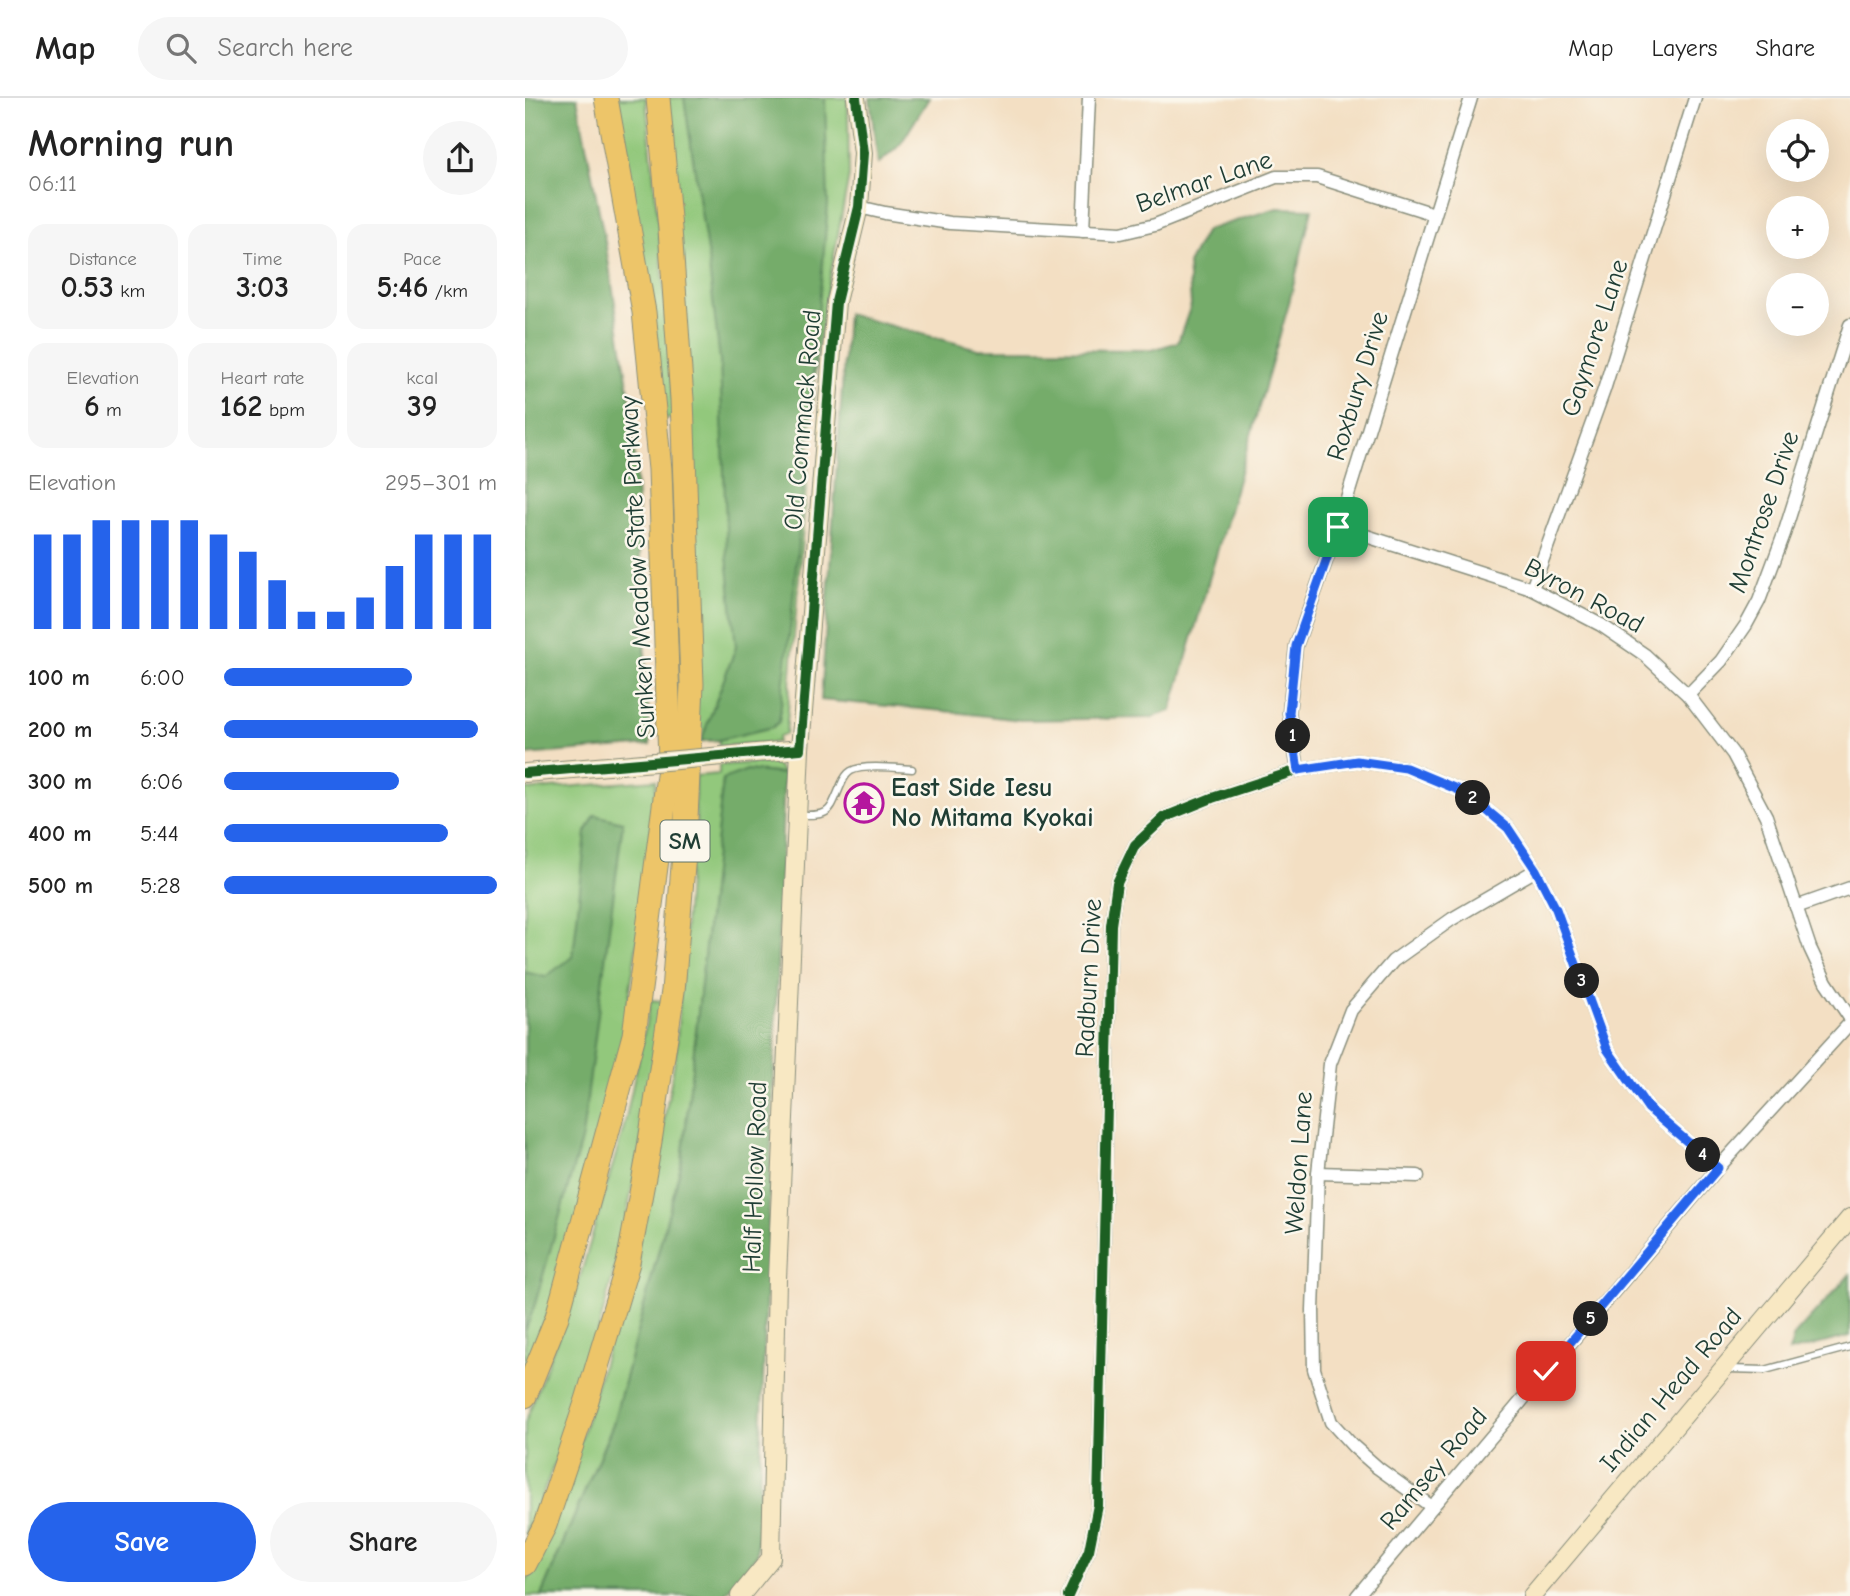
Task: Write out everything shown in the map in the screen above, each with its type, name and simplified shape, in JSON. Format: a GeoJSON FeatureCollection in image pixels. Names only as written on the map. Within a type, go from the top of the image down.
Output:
{"type":"FeatureCollection","features":[{"type":"Feature","properties":{"kind":"highway","name":"Sunken Meadow State Parkway"},"geometry":{"type":"LineString","coordinates":[[525,1395],[557,1317],[634,1035],[670,760],[660,469],[644,312],[605,98]]}},
{"type":"Feature","properties":{"kind":"highway","name":"Sunken Meadow State Parkway"},"geometry":{"type":"LineString","coordinates":[[525,1564],[545,1525],[628,1263],[673,991],[685,841],[692,684],[682,400],[658,98]]}},
{"type":"Feature","properties":{"kind":"street","name":"Old Commack Road"},"geometry":{"type":"LineString","coordinates":[[800,749],[836,302],[859,206],[863,153],[856,98]]}},
{"type":"Feature","properties":{"kind":"street"},"geometry":{"type":"LineString","coordinates":[[1083,230],[1089,98]]}},
{"type":"Feature","properties":{"kind":"street","name":"Roxbury Drive"},"geometry":{"type":"LineString","coordinates":[[1298,770],[1289,713],[1296,646],[1338,527],[1471,98]]}},
{"type":"Feature","properties":{"kind":"street","name":"Gaymore Lane"},"geometry":{"type":"LineString","coordinates":[[1532,589],[1604,390],[1695,98]]}},
{"type":"Feature","properties":{"kind":"street","name":"Belmar Lane"},"geometry":{"type":"LineString","coordinates":[[859,206],[885,213],[950,223],[1121,233],[1155,225],[1276,177],[1317,177],[1434,214]]}},
{"type":"Feature","properties":{"kind":"street","name":"Montrose Drive"},"geometry":{"type":"LineString","coordinates":[[1688,695],[1721,661],[1759,601],[1784,534],[1850,325]]}},
{"type":"Feature","properties":{"kind":"street","name":"Byron Road"},"geometry":{"type":"LineString","coordinates":[[1338,527],[1532,589],[1601,625],[1645,655],[1688,695],[1733,754],[1766,816],[1810,948],[1826,982],[1850,1018]]}},
{"type":"Feature","properties":{"kind":"street"},"geometry":{"type":"LineString","coordinates":[[525,773],[800,749]]}},
{"type":"Feature","properties":{"kind":"street","name":"Half Hollow Road"},"geometry":{"type":"LineString","coordinates":[[740,1596],[771,1558],[777,1279],[800,749]]}},
{"type":"Feature","properties":{"kind":"street","name":"Radburn Drive"},"geometry":{"type":"LineString","coordinates":[[1068,1596],[1089,1550],[1098,1505],[1111,925],[1117,883],[1135,845],[1165,817],[1212,798],[1298,770],[1357,761],[1406,768],[1466,793],[1508,828],[1536,870],[1556,909],[1607,1049],[1648,1108],[1718,1168]]}},
{"type":"Feature","properties":{"kind":"street","name":"Weldon Lane"},"geometry":{"type":"LineString","coordinates":[[1432,1507],[1370,1461],[1331,1422],[1314,1369],[1313,1310],[1318,1173],[1330,1064],[1351,1010],[1393,961],[1452,919],[1536,870]]}},
{"type":"Feature","properties":{"kind":"street"},"geometry":{"type":"LineString","coordinates":[[1796,907],[1850,888]]}},
{"type":"Feature","properties":{"kind":"street","name":"Ramsey Road"},"geometry":{"type":"LineString","coordinates":[[1357,1596],[1718,1168],[1850,1023]]}},
{"type":"Feature","properties":{"kind":"street"},"geometry":{"type":"LineString","coordinates":[[1318,1173],[1418,1177]]}},
{"type":"Feature","properties":{"kind":"street","name":"Indian Head Road"},"geometry":{"type":"LineString","coordinates":[[1532,1596],[1850,1218]]}},
{"type":"Feature","properties":{"kind":"lane"},"geometry":{"type":"LineString","coordinates":[[797,816],[823,815],[831,810],[844,778],[851,771],[865,768],[912,769]]}},
{"type":"Feature","properties":{"kind":"lane"},"geometry":{"type":"LineString","coordinates":[[1724,1368],[1765,1370],[1850,1347]]}},
{"type":"Feature","properties":{"kind":"green space"},"geometry":{"type":"Polygon","coordinates":[[[525,98],[577,98],[606,247],[632,410],[650,745],[525,755],[525,98]]]}},
{"type":"Feature","properties":{"kind":"green space"},"geometry":{"type":"Polygon","coordinates":[[[616,98],[646,98],[674,417],[663,420],[616,98]]]}},
{"type":"Feature","properties":{"kind":"green space"},"geometry":{"type":"Polygon","coordinates":[[[663,98],[847,98],[849,176],[816,364],[786,734],[778,737],[778,742],[719,746],[719,740],[695,742],[663,98]]]}},
{"type":"Feature","properties":{"kind":"green space"},"geometry":{"type":"Polygon","coordinates":[[[684,98],[825,98],[828,204],[791,622],[779,722],[773,727],[719,740],[701,741],[736,647],[727,556],[720,361],[684,98]]]}},
{"type":"Feature","properties":{"kind":"green space"},"geometry":{"type":"Polygon","coordinates":[[[870,98],[929,98],[900,145],[878,164],[870,98]]]}},
{"type":"Feature","properties":{"kind":"green space"},"geometry":{"type":"Polygon","coordinates":[[[1277,208],[1312,209],[1288,307],[1171,711],[1150,718],[1020,720],[821,700],[847,314],[978,349],[1152,350],[1178,342],[1191,305],[1188,264],[1206,230],[1277,208]]]}},
{"type":"Feature","properties":{"kind":"green space"},"geometry":{"type":"Polygon","coordinates":[[[773,762],[784,774],[747,770],[723,780],[682,1162],[613,1424],[541,1596],[525,1596],[525,1586],[566,1491],[650,1200],[676,1054],[691,838],[698,838],[695,776],[719,774],[719,765],[773,762]]]}},
{"type":"Feature","properties":{"kind":"green space"},"geometry":{"type":"Polygon","coordinates":[[[747,770],[784,774],[757,1555],[723,1596],[541,1596],[613,1424],[682,1162],[723,779],[747,770]]]}},
{"type":"Feature","properties":{"kind":"green space"},"geometry":{"type":"Polygon","coordinates":[[[656,780],[649,862],[621,1051],[569,1253],[525,1378],[525,790],[656,780]]]}},
{"type":"Feature","properties":{"kind":"green space"},"geometry":{"type":"Polygon","coordinates":[[[595,815],[623,822],[582,1137],[525,1332],[525,972],[545,977],[573,957],[586,832],[595,815]]]}},
{"type":"Feature","properties":{"kind":"green space"},"geometry":{"type":"Polygon","coordinates":[[[651,1000],[662,1001],[643,1134],[620,1248],[587,1373],[525,1535],[525,1423],[578,1284],[624,1127],[651,1000]]]}},
{"type":"Feature","properties":{"kind":"green space"},"geometry":{"type":"Polygon","coordinates":[[[1850,1274],[1850,1336],[1789,1352],[1794,1336],[1850,1274]]]}},
{"type":"Feature","properties":{"kind":"cycle path"},"geometry":{"type":"LineString","coordinates":[[525,773],[800,749],[836,302],[859,207],[863,153],[856,98]]}},
{"type":"Feature","properties":{"kind":"cycle path"},"geometry":{"type":"LineString","coordinates":[[1068,1596],[1089,1550],[1098,1505],[1111,925],[1117,883],[1135,845],[1165,817],[1212,798],[1298,770],[1357,761],[1406,768],[1466,793],[1508,827],[1536,870],[1556,909],[1607,1049],[1648,1108],[1718,1168]]}},
{"type":"Feature","properties":{"kind":"place","name":"East Side Iesu No Mitama Kyokai"},"geometry":{"type":"Point","coordinates":[864,803]}},
{"type":"Feature","properties":{"kind":"route"},"geometry":{"type":"LineString","coordinates":[[1338,527],[1296,646],[1289,713],[1298,770],[1357,761],[1406,768],[1466,793],[1508,828],[1536,870],[1556,909],[1607,1049],[1648,1108],[1718,1168],[1546,1371]]}}]}
